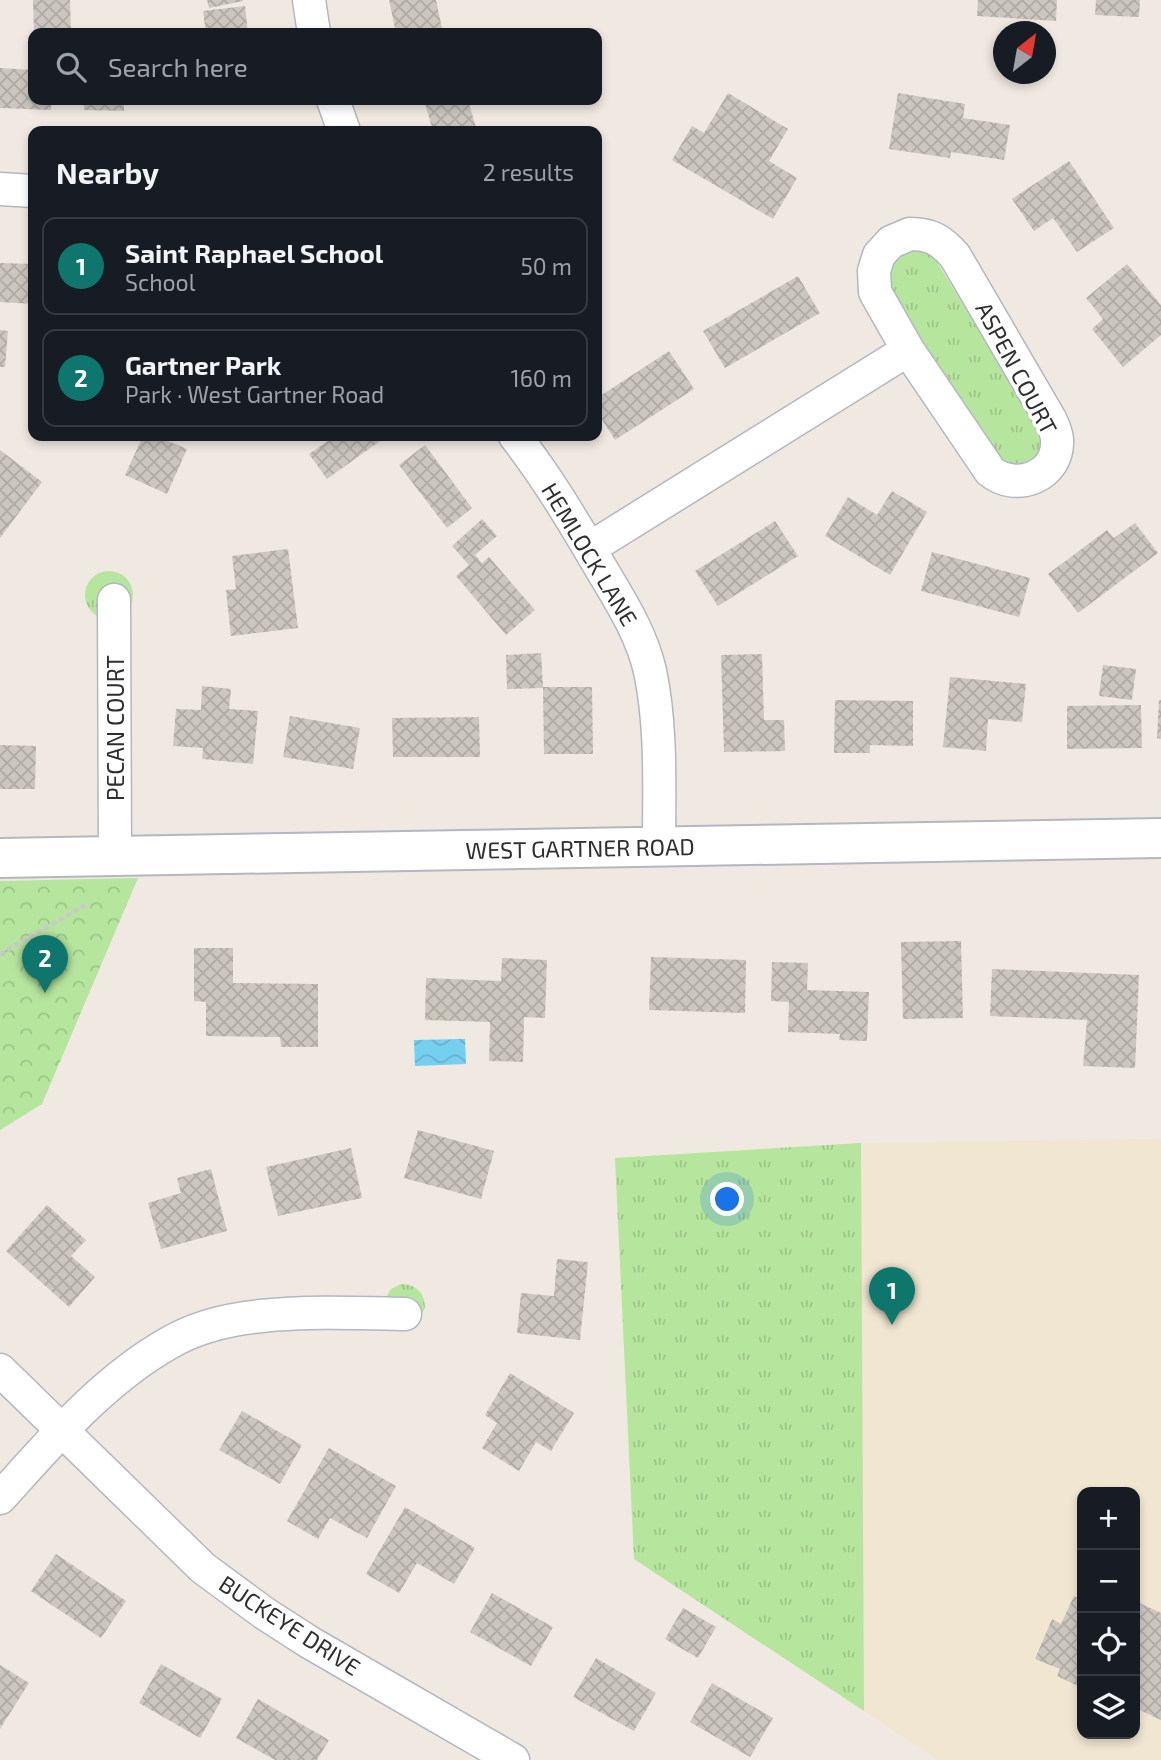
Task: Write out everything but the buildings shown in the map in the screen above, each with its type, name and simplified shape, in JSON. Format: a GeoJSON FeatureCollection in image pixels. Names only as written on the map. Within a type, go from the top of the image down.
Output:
{"type":"FeatureCollection","features":[{"type":"Feature","properties":{"kind":"street"},"geometry":{"type":"LineString","coordinates":[[309,0],[313,28]]}},
{"type":"Feature","properties":{"kind":"street"},"geometry":{"type":"LineString","coordinates":[[335,105],[342,126]]}},
{"type":"Feature","properties":{"kind":"street"},"geometry":{"type":"LineString","coordinates":[[0,189],[28,191]]}},
{"type":"Feature","properties":{"kind":"street","name":"ASPEN COURT"},"geometry":{"type":"LineString","coordinates":[[910,234],[925,234],[936,238],[955,256],[1050,419],[1058,438],[1056,454],[1049,467],[1027,481],[997,478],[989,471],[908,350],[875,292],[873,271],[879,255],[891,242],[910,234]]}},
{"type":"Feature","properties":{"kind":"street"},"geometry":{"type":"LineString","coordinates":[[590,548],[908,350]]}},
{"type":"Feature","properties":{"kind":"street","name":"HEMLOCK LANE"},"geometry":{"type":"LineString","coordinates":[[519,441],[567,510],[633,622],[649,669],[657,723],[659,846]]}},
{"type":"Feature","properties":{"kind":"street","name":"PECAN COURT"},"geometry":{"type":"LineString","coordinates":[[114,600],[115,856]]}},
{"type":"Feature","properties":{"kind":"street","name":"WEST GARTNER ROAD"},"geometry":{"type":"LineString","coordinates":[[0,858],[1161,838]]}},
{"type":"Feature","properties":{"kind":"street"},"geometry":{"type":"LineString","coordinates":[[0,1499],[61,1431],[126,1372],[169,1342],[192,1332],[258,1316],[296,1313],[405,1314]]}},
{"type":"Feature","properties":{"kind":"street","name":"BUCKEYE DRIVE"},"geometry":{"type":"LineString","coordinates":[[0,1370],[203,1568],[264,1613],[513,1760]]}},
{"type":"Feature","properties":{"kind":"path"},"geometry":{"type":"LineString","coordinates":[[0,954],[87,904]]}},
{"type":"Feature","properties":{"kind":"shaded area"},"geometry":{"type":"Polygon","coordinates":[[[1161,1139],[1161,1760],[938,1760],[634,1559],[615,1158],[861,1143],[1161,1139]]]}},
{"type":"Feature","properties":{"kind":"green space"},"geometry":{"type":"Polygon","coordinates":[[[907,246],[931,253],[1039,428],[1041,446],[1034,458],[1028,462],[1003,463],[948,385],[887,285],[886,267],[907,246]]]}},
{"type":"Feature","properties":{"kind":"green space"},"geometry":{"type":"Polygon","coordinates":[[[109,571],[126,578],[133,595],[126,612],[109,619],[92,612],[85,595],[92,578],[109,571]]]}},
{"type":"Feature","properties":{"kind":"green space"},"geometry":{"type":"Polygon","coordinates":[[[138,878],[42,1104],[0,1130],[0,881],[138,878]]]}},
{"type":"Feature","properties":{"kind":"green space"},"geometry":{"type":"Polygon","coordinates":[[[861,1143],[864,1711],[634,1559],[615,1158],[861,1143]]]}},
{"type":"Feature","properties":{"kind":"green space"},"geometry":{"type":"Polygon","coordinates":[[[401,1284],[415,1288],[423,1298],[425,1308],[418,1320],[384,1301],[391,1289],[401,1284]]]}},
{"type":"Feature","properties":{"kind":"water"},"geometry":{"type":"Polygon","coordinates":[[[465,1039],[466,1064],[415,1066],[414,1040],[465,1039]]]}},
{"type":"Feature","properties":{"kind":"place","name":"Gartner Park"},"geometry":{"type":"Point","coordinates":[45,993]}},
{"type":"Feature","properties":{"kind":"place","name":"Saint Raphael School"},"geometry":{"type":"Point","coordinates":[892,1325]}}]}
